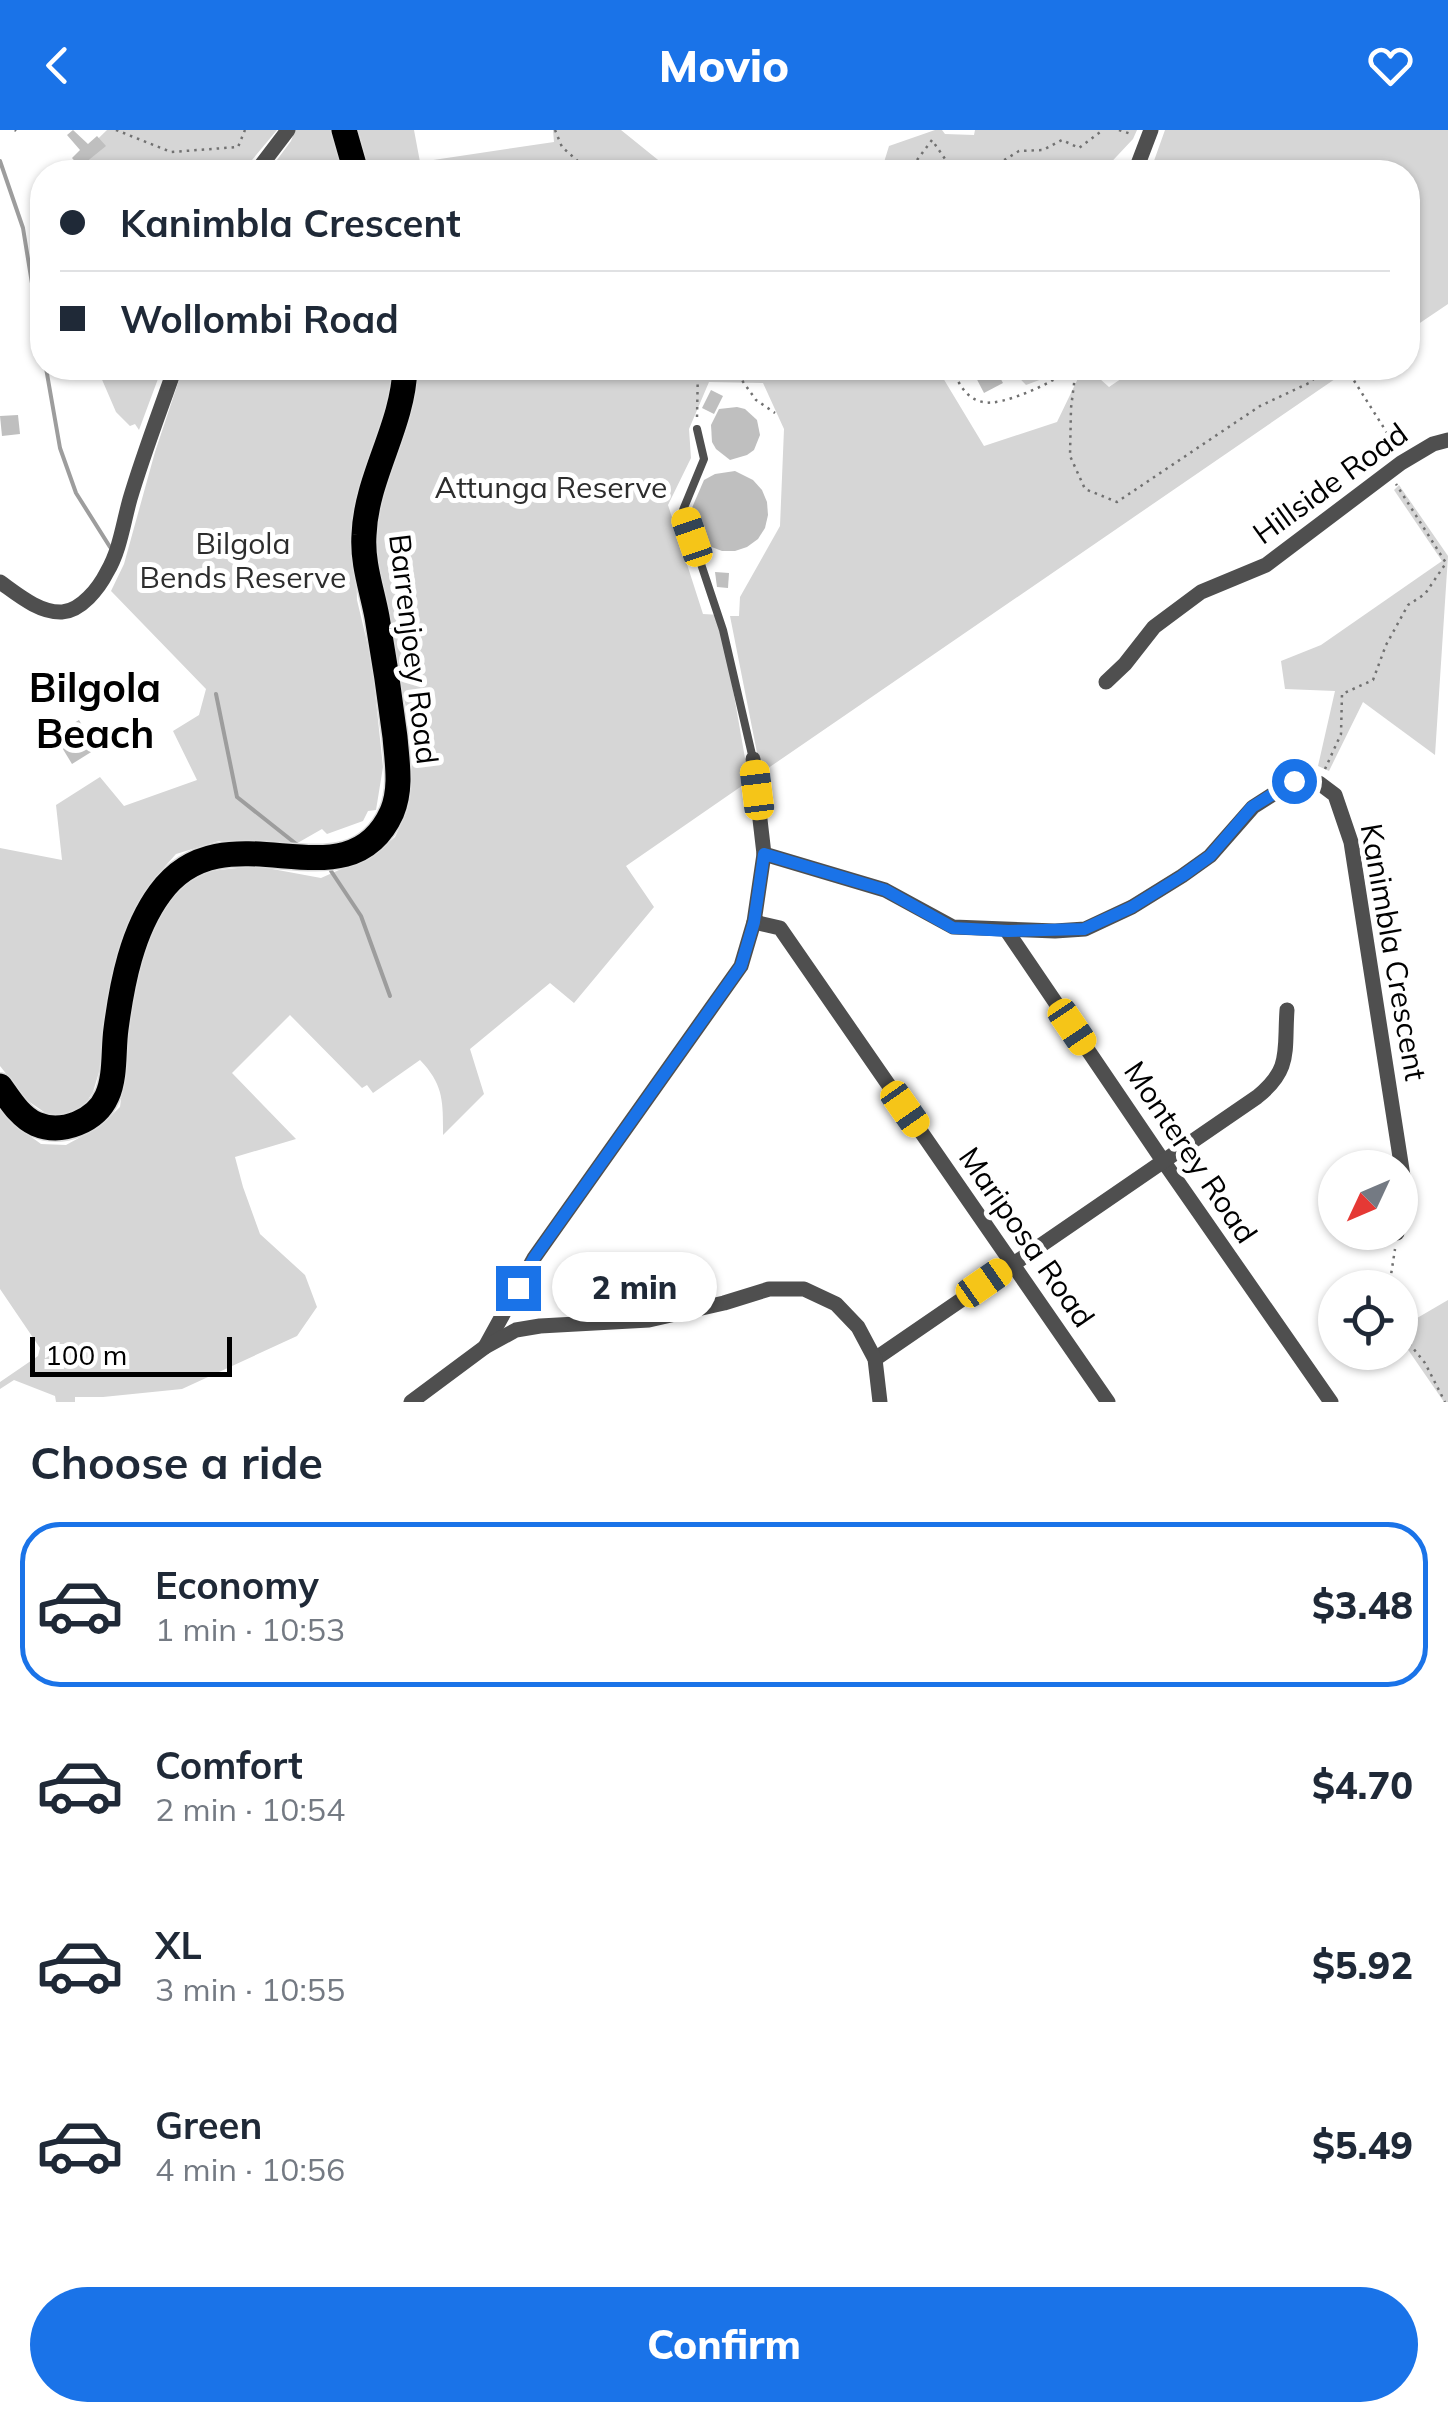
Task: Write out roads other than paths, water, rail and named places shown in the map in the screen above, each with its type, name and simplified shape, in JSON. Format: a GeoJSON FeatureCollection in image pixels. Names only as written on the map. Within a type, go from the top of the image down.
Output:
{"type":"FeatureCollection","features":[{"type":"Feature","properties":{"kind":"main road"},"geometry":{"type":"LineString","coordinates":[[344,130],[353,160]]}},
{"type":"Feature","properties":{"kind":"main road","name":"Barrenjoey Road"},"geometry":{"type":"LineString","coordinates":[[0,1086],[22,1114],[50,1128],[78,1123],[95,1112],[108,1094],[123,986],[141,927],[162,890],[182,870],[202,860],[244,852],[337,858],[364,845],[386,823],[397,796],[398,770],[392,706],[364,561],[364,535],[368,500],[393,432],[404,380]]}},
{"type":"Feature","properties":{"kind":"street"},"geometry":{"type":"LineString","coordinates":[[265,160],[288,130]]}},
{"type":"Feature","properties":{"kind":"street"},"geometry":{"type":"LineString","coordinates":[[1139,160],[1150,130]]}},
{"type":"Feature","properties":{"kind":"street"},"geometry":{"type":"LineString","coordinates":[[0,582],[33,604],[62,612],[80,604],[94,590],[109,570],[117,549],[171,380]]}},
{"type":"Feature","properties":{"kind":"street","name":"Hillside Road"},"geometry":{"type":"LineString","coordinates":[[1106,682],[1154,627],[1201,592],[1266,565],[1405,460],[1448,440]]}},
{"type":"Feature","properties":{"kind":"street"},"geometry":{"type":"LineString","coordinates":[[484,1347],[534,1258],[741,966],[754,922],[764,854],[753,759]]}},
{"type":"Feature","properties":{"kind":"street","name":"Kanimbla Crescent"},"geometry":{"type":"LineString","coordinates":[[1008,931],[1084,929],[1132,907],[1210,856],[1252,807],[1294,781],[1318,783],[1335,796],[1351,842],[1399,1150]]}},
{"type":"Feature","properties":{"kind":"street"},"geometry":{"type":"LineString","coordinates":[[764,854],[885,890],[953,928],[1008,931]]}},
{"type":"Feature","properties":{"kind":"street","name":"Mariposa Road"},"geometry":{"type":"LineString","coordinates":[[754,922],[780,928],[1108,1402]]}},
{"type":"Feature","properties":{"kind":"street","name":"Monterey Road"},"geometry":{"type":"LineString","coordinates":[[1008,931],[1330,1402]]}},
{"type":"Feature","properties":{"kind":"street"},"geometry":{"type":"LineString","coordinates":[[875,1359],[1274,1084],[1283,1067],[1287,1010]]}},
{"type":"Feature","properties":{"kind":"street"},"geometry":{"type":"LineString","coordinates":[[411,1402],[484,1347],[516,1330],[649,1320],[769,1289],[804,1289],[836,1304],[858,1327],[875,1359],[874,1400]]}},
{"type":"Feature","properties":{"kind":"lane"},"geometry":{"type":"LineString","coordinates":[[697,429],[704,459],[682,510],[723,630],[753,759]]}},
{"type":"Feature","properties":{"kind":"waterway"},"geometry":{"type":"LineString","coordinates":[[0,161],[23,228],[30,271]]}},
{"type":"Feature","properties":{"kind":"waterway"},"geometry":{"type":"LineString","coordinates":[[48,380],[60,448],[76,493],[110,547]]}},
{"type":"Feature","properties":{"kind":"waterway"},"geometry":{"type":"LineString","coordinates":[[216,694],[237,797],[300,847]]}},
{"type":"Feature","properties":{"kind":"waterway"},"geometry":{"type":"LineString","coordinates":[[331,871],[361,916],[390,996]]}},
{"type":"Feature","properties":{"kind":"district","name":"Bilgola Beach"},"geometry":{"type":"Point","coordinates":[95,710]}},
{"type":"Feature","properties":{"kind":"park label","name":"Attunga Reserve"},"geometry":{"type":"Point","coordinates":[551,487]}},
{"type":"Feature","properties":{"kind":"park label","name":"Bilgola Bends Reserve"},"geometry":{"type":"Point","coordinates":[243,560]}}]}
